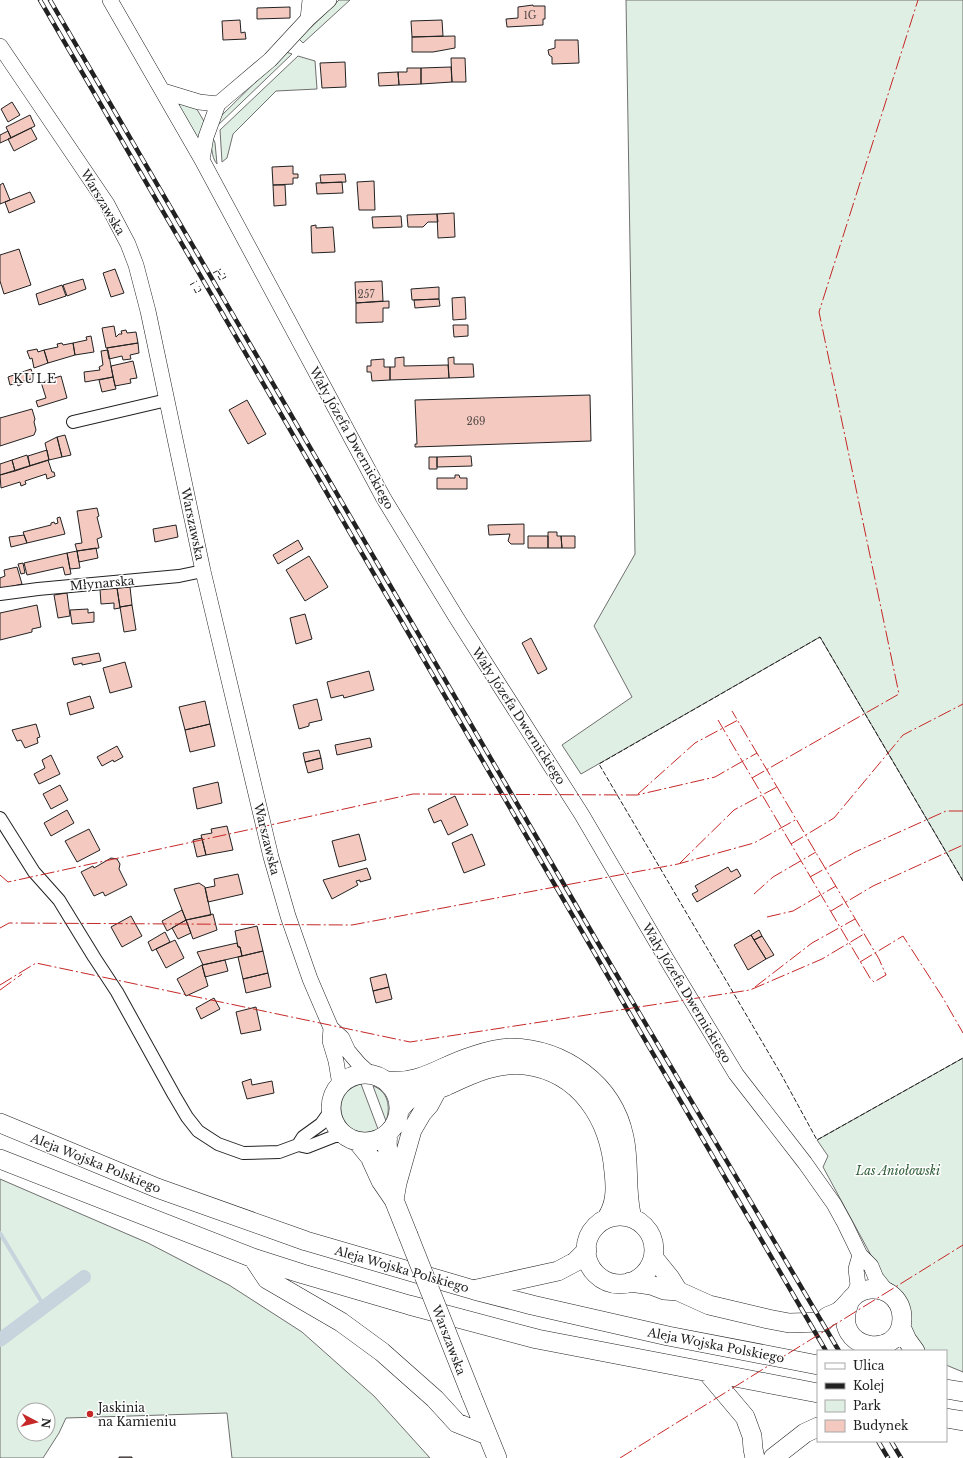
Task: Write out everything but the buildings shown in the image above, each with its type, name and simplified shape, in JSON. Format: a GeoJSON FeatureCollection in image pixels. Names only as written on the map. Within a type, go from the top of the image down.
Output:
{"type":"FeatureCollection","features":[{"type":"Feature","properties":{"kind":"main road"},"geometry":{"type":"LineString","coordinates":[[378,1078],[394,1089],[400,1110],[398,1119],[388,1134],[379,1139],[368,1142],[352,1139],[339,1129],[331,1110],[335,1093],[340,1085],[349,1078],[359,1075],[405,1082],[424,1077],[468,1057],[487,1051],[510,1048],[530,1050],[550,1055],[565,1061],[581,1070],[600,1087],[618,1118],[624,1136],[628,1159],[628,1196],[632,1218]]}},
{"type":"Feature","properties":{"kind":"main road"},"geometry":{"type":"LineString","coordinates":[[400,1110],[408,1100],[420,1092],[436,1090],[484,1069],[506,1065],[524,1065],[560,1076],[576,1088],[590,1102],[600,1118],[608,1136],[614,1159],[615,1196],[612,1211],[606,1219],[593,1230],[589,1237],[587,1250],[589,1263],[594,1272],[610,1282],[620,1284],[638,1279],[650,1266],[653,1257],[653,1243],[647,1230],[632,1218],[624,1216],[606,1219]]}},
{"type":"Feature","properties":{"kind":"main road"},"geometry":{"type":"LineString","coordinates":[[395,1191],[412,1130],[422,1113],[429,1105],[436,1090]]}},
{"type":"Feature","properties":{"kind":"main road","name":"Aleja Wojska Polskiego"},"geometry":{"type":"LineString","coordinates":[[0,1123],[157,1188],[306,1241],[474,1290],[532,1305],[668,1336],[817,1365]]}},
{"type":"Feature","properties":{"kind":"main road","name":"Warszawska"},"geometry":{"type":"LineString","coordinates":[[388,1134],[387,1142],[389,1164],[408,1235],[497,1458]]}},
{"type":"Feature","properties":{"kind":"main road","name":"Warszawska"},"geometry":{"type":"LineString","coordinates":[[352,1139],[370,1157],[381,1181],[395,1191]]}},
{"type":"Feature","properties":{"kind":"main road"},"geometry":{"type":"LineString","coordinates":[[0,1160],[253,1258],[409,1305],[537,1339],[817,1394]]}},
{"type":"Feature","properties":{"kind":"main road"},"geometry":{"type":"LineString","coordinates":[[474,1290],[558,1271],[575,1262],[587,1250]]}},
{"type":"Feature","properties":{"kind":"main road"},"geometry":{"type":"LineString","coordinates":[[653,1257],[670,1278],[678,1291]]}},
{"type":"Feature","properties":{"kind":"main road"},"geometry":{"type":"LineString","coordinates":[[253,1258],[267,1279],[341,1322],[382,1352],[435,1399],[457,1423],[487,1435]]}},
{"type":"Feature","properties":{"kind":"main road"},"geometry":{"type":"LineString","coordinates":[[630,1282],[651,1285],[664,1290],[678,1291],[709,1305],[768,1319],[789,1323],[824,1322]]}},
{"type":"Feature","properties":{"kind":"main road"},"geometry":{"type":"LineString","coordinates":[[824,1322],[827,1317],[838,1313],[851,1300],[866,1290],[880,1290],[887,1292],[892,1296],[900,1307],[902,1320],[901,1327],[893,1339],[880,1346],[866,1345],[859,1342],[849,1332],[845,1318],[851,1300]]}},
{"type":"Feature","properties":{"kind":"main road"},"geometry":{"type":"LineString","coordinates":[[824,1322],[827,1328],[849,1332]]}},
{"type":"Feature","properties":{"kind":"main road"},"geometry":{"type":"LineString","coordinates":[[901,1327],[906,1340],[914,1350]]}},
{"type":"Feature","properties":{"kind":"main road"},"geometry":{"type":"LineString","coordinates":[[707,1372],[745,1417],[752,1436],[755,1458]]}},
{"type":"Feature","properties":{"kind":"main road"},"geometry":{"type":"LineString","coordinates":[[947,1389],[963,1392]]}},
{"type":"Feature","properties":{"kind":"main road"},"geometry":{"type":"LineString","coordinates":[[947,1418],[963,1421]]}},
{"type":"Feature","properties":{"kind":"main road"},"geometry":{"type":"LineString","coordinates":[[773,1458],[805,1433],[817,1427]]}},
{"type":"Feature","properties":{"kind":"street","name":"Wały Józefa Dwernickiego"},"geometry":{"type":"LineString","coordinates":[[110,0],[202,160],[384,499],[456,617],[582,815],[736,1074],[805,1163],[834,1204],[860,1255],[871,1266],[876,1278],[887,1292]]}},
{"type":"Feature","properties":{"kind":"street"},"geometry":{"type":"LineString","coordinates":[[308,19],[310,0]]}},
{"type":"Feature","properties":{"kind":"street"},"geometry":{"type":"LineString","coordinates":[[202,160],[206,137],[218,104],[270,60],[308,19],[329,0]]}},
{"type":"Feature","properties":{"kind":"street","name":"Warszawska"},"geometry":{"type":"LineString","coordinates":[[0,46],[107,204],[128,244],[142,286],[204,571],[271,857],[288,916],[308,975],[331,1028],[342,1038],[348,1050],[378,1078]]}},
{"type":"Feature","properties":{"kind":"street"},"geometry":{"type":"LineString","coordinates":[[163,91],[199,102],[218,104]]}},
{"type":"Feature","properties":{"kind":"street"},"geometry":{"type":"LineString","coordinates":[[73,422],[167,400]]}},
{"type":"Feature","properties":{"kind":"street","name":"Młynarska"},"geometry":{"type":"LineString","coordinates":[[0,594],[179,576],[204,571]]}},
{"type":"Feature","properties":{"kind":"street"},"geometry":{"type":"LineString","coordinates":[[0,818],[34,872],[59,900],[117,992],[187,1117],[198,1130],[218,1144],[243,1153],[280,1152],[298,1145],[307,1147],[335,1136],[352,1139]]}},
{"type":"Feature","properties":{"kind":"street","name":"Warszawska"},"geometry":{"type":"LineString","coordinates":[[331,1028],[330,1041],[336,1061],[340,1085]]}},
{"type":"Feature","properties":{"kind":"street"},"geometry":{"type":"LineString","coordinates":[[298,1145],[302,1137],[321,1124],[331,1110]]}},
{"type":"Feature","properties":{"kind":"street"},"geometry":{"type":"LineString","coordinates":[[851,1300],[858,1285],[856,1269],[860,1255]]}},
{"type":"Feature","properties":{"kind":"green space"},"geometry":{"type":"Polygon","coordinates":[[[339,0],[350,0],[303,43],[299,39],[339,0]]]}},
{"type":"Feature","properties":{"kind":"green space"},"geometry":{"type":"Polygon","coordinates":[[[626,0],[963,0],[963,881],[820,637],[581,774],[562,745],[632,697],[594,626],[635,554],[626,0]]]}},
{"type":"Feature","properties":{"kind":"green space"},"geometry":{"type":"Polygon","coordinates":[[[286,52],[292,54],[216,127],[221,116],[286,52]]]}},
{"type":"Feature","properties":{"kind":"green space"},"geometry":{"type":"Polygon","coordinates":[[[298,56],[315,61],[317,89],[276,91],[233,134],[227,158],[222,162],[220,130],[298,56]]]}},
{"type":"Feature","properties":{"kind":"green space"},"geometry":{"type":"Polygon","coordinates":[[[174,99],[195,106],[205,123],[200,145],[174,99]]]}},
{"type":"Feature","properties":{"kind":"green space"},"geometry":{"type":"Polygon","coordinates":[[[212,136],[215,143],[217,164],[213,154],[212,136]]]}},
{"type":"Feature","properties":{"kind":"green space","name":"Las Aniołowski"},"geometry":{"type":"Polygon","coordinates":[[[963,1058],[963,1372],[947,1365],[947,1350],[922,1350],[823,1167],[828,1156],[817,1140],[963,1058]]]}},
{"type":"Feature","properties":{"kind":"green space"},"geometry":{"type":"Polygon","coordinates":[[[361,1084],[378,1129],[366,1132],[355,1131],[347,1125],[342,1117],[341,1107],[343,1098],[350,1090],[361,1084]]]}},
{"type":"Feature","properties":{"kind":"green space"},"geometry":{"type":"Polygon","coordinates":[[[373,1086],[382,1092],[387,1100],[388,1110],[386,1121],[373,1086]]]}},
{"type":"Feature","properties":{"kind":"green space"},"geometry":{"type":"Polygon","coordinates":[[[0,1179],[148,1243],[229,1285],[302,1332],[374,1396],[430,1458],[232,1458],[227,1413],[66,1418],[56,1438],[56,1402],[16,1402],[16,1442],[53,1442],[43,1458],[0,1458],[0,1179]]]}},
{"type":"Feature","properties":{"kind":"waterway"},"geometry":{"type":"LineString","coordinates":[[0,1233],[44,1306]]}},
{"type":"Feature","properties":{"kind":"waterway"},"geometry":{"type":"LineString","coordinates":[[0,1340],[84,1277]]}},
{"type":"Feature","properties":{"kind":"railway"},"geometry":{"type":"LineString","coordinates":[[40,0],[825,1350]]}},
{"type":"Feature","properties":{"kind":"railway"},"geometry":{"type":"LineString","coordinates":[[50,0],[605,955],[838,1350]]}},
{"type":"Feature","properties":{"kind":"railway"},"geometry":{"type":"LineString","coordinates":[[879,1442],[888,1458]]}},
{"type":"Feature","properties":{"kind":"railway"},"geometry":{"type":"LineString","coordinates":[[892,1442],[901,1458]]}},
{"type":"Feature","properties":{"kind":"fence"},"geometry":{"type":"LineString","coordinates":[[213,273],[221,269]]}},
{"type":"Feature","properties":{"kind":"fence"},"geometry":{"type":"LineString","coordinates":[[218,271],[221,276]]}},
{"type":"Feature","properties":{"kind":"fence"},"geometry":{"type":"LineString","coordinates":[[218,276],[220,280],[226,277],[224,273]]}},
{"type":"Feature","properties":{"kind":"fence"},"geometry":{"type":"LineString","coordinates":[[190,285],[197,281]]}},
{"type":"Feature","properties":{"kind":"fence"},"geometry":{"type":"LineString","coordinates":[[194,289],[196,293],[201,290],[199,286]]}},
{"type":"Feature","properties":{"kind":"fence"},"geometry":{"type":"LineString","coordinates":[[963,881],[820,637],[599,764],[781,1074],[817,1140],[963,1058]]}},
{"type":"Feature","properties":{"kind":"power"},"geometry":{"type":"LineString","coordinates":[[752,778],[899,694],[819,312],[918,0]]}},
{"type":"Feature","properties":{"kind":"power"},"geometry":{"type":"LineString","coordinates":[[791,844],[834,818],[903,735],[963,704]]}},
{"type":"Feature","properties":{"kind":"power"},"geometry":{"type":"LineString","coordinates":[[718,720],[870,978],[874,982],[886,975],[879,959],[732,711]]}},
{"type":"Feature","properties":{"kind":"power"},"geometry":{"type":"LineString","coordinates":[[638,794],[695,743],[738,720]]}},
{"type":"Feature","properties":{"kind":"power"},"geometry":{"type":"LineString","coordinates":[[0,875],[8,882],[413,794],[637,795],[715,777],[757,753]]}},
{"type":"Feature","properties":{"kind":"power"},"geometry":{"type":"LineString","coordinates":[[680,863],[734,810],[777,787]]}},
{"type":"Feature","properties":{"kind":"power"},"geometry":{"type":"LineString","coordinates":[[810,877],[855,852],[946,811],[963,811]]}},
{"type":"Feature","properties":{"kind":"power"},"geometry":{"type":"LineString","coordinates":[[0,928],[9,923],[352,925],[678,864],[754,843],[797,819]]}},
{"type":"Feature","properties":{"kind":"power"},"geometry":{"type":"LineString","coordinates":[[831,911],[873,886],[963,845]]}},
{"type":"Feature","properties":{"kind":"power"},"geometry":{"type":"LineString","coordinates":[[754,894],[773,877],[816,852]]}},
{"type":"Feature","properties":{"kind":"power"},"geometry":{"type":"LineString","coordinates":[[767,917],[793,911],[836,886]]}},
{"type":"Feature","properties":{"kind":"power"},"geometry":{"type":"LineString","coordinates":[[755,987],[812,943],[855,919]]}},
{"type":"Feature","properties":{"kind":"power"},"geometry":{"type":"LineString","coordinates":[[0,985],[36,963],[410,1042],[750,990],[822,959],[864,934]]}},
{"type":"Feature","properties":{"kind":"power"},"geometry":{"type":"LineString","coordinates":[[860,962],[903,936],[943,998],[963,1033]]}},
{"type":"Feature","properties":{"kind":"power"},"geometry":{"type":"LineString","coordinates":[[0,990],[22,974]]}},
{"type":"Feature","properties":{"kind":"power"},"geometry":{"type":"LineString","coordinates":[[620,1458],[963,1245]]}},
{"type":"Feature","properties":{"kind":"place","name":"Jaskinia na Kamieniu"},"geometry":{"type":"Point","coordinates":[90,1414]}},
{"type":"Feature","properties":{"kind":"district","name":"KULE"},"geometry":{"type":"Point","coordinates":[35,378]}}]}
